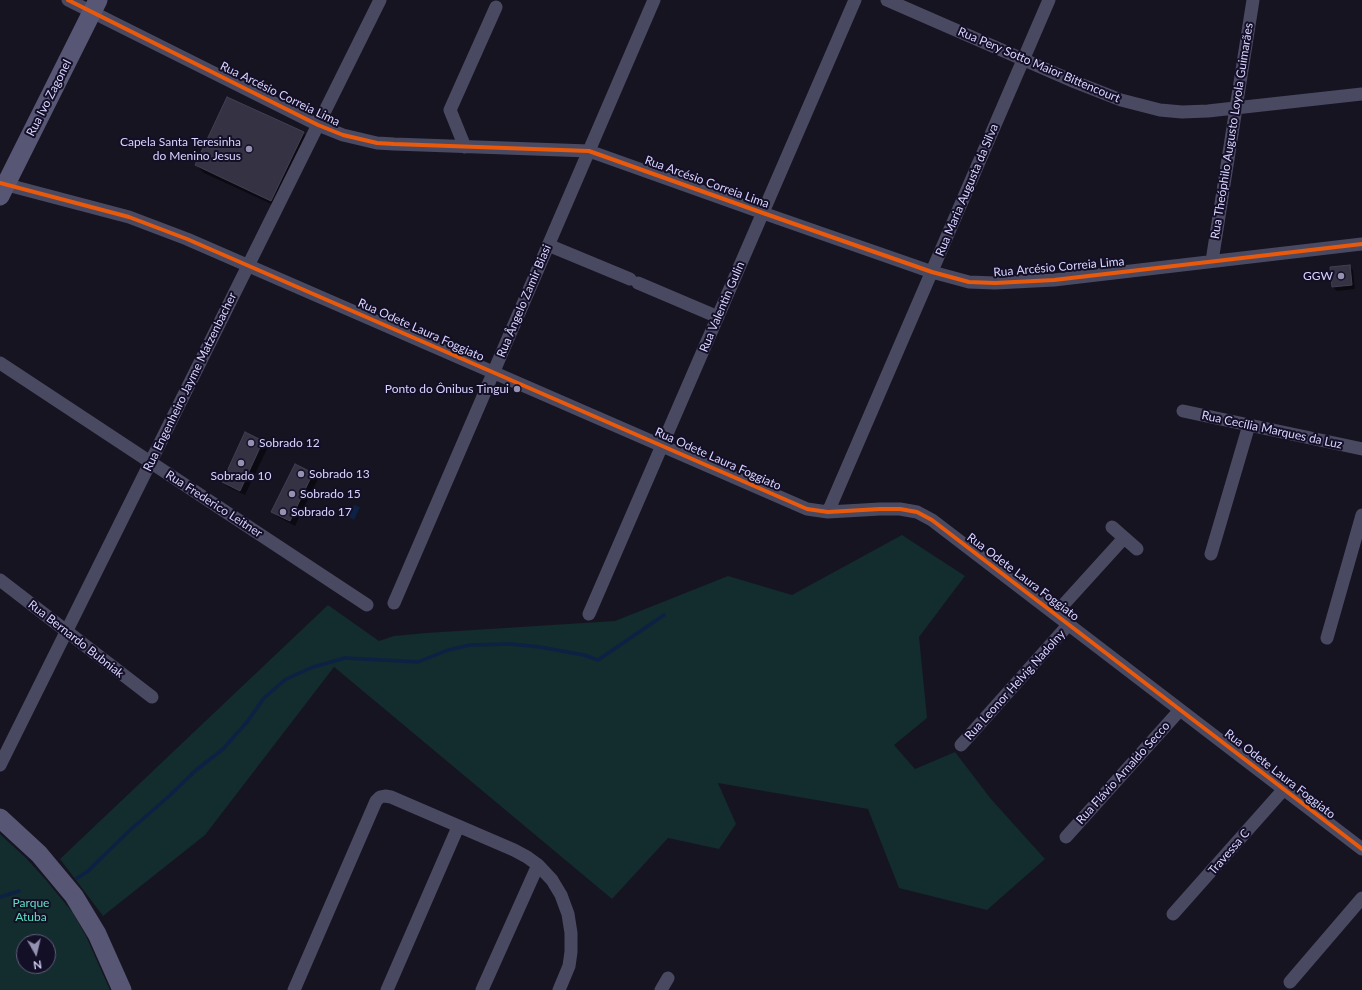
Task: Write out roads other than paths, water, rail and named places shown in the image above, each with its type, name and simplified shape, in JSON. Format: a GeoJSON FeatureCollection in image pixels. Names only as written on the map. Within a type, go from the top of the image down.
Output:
{"type":"FeatureCollection","features":[{"type":"Feature","properties":{"kind":"street","name":"Rua Arcésio Correia Lima"},"geometry":{"type":"LineString","coordinates":[[68,0],[95,6],[318,125],[343,135],[377,143],[589,151],[932,272],[969,282],[995,283],[1054,280],[1362,244]]}},
{"type":"Feature","properties":{"kind":"street","name":"Rua Engenheiro Jayme Matzenbacher"},"geometry":{"type":"LineString","coordinates":[[0,765],[380,0]]}},
{"type":"Feature","properties":{"kind":"street","name":"Rua Ângelo Zamir Biasi"},"geometry":{"type":"LineString","coordinates":[[394,603],[654,0]]}},
{"type":"Feature","properties":{"kind":"street","name":"Rua Valentin Gulin"},"geometry":{"type":"LineString","coordinates":[[589,614],[855,0]]}},
{"type":"Feature","properties":{"kind":"street","name":"Rua Pery Sotto Maior Bittencourt"},"geometry":{"type":"LineString","coordinates":[[888,0],[1094,90],[1140,106],[1160,110],[1182,112],[1235,109],[1362,94]]}},
{"type":"Feature","properties":{"kind":"street","name":"Rua Maria Augusta da Silva"},"geometry":{"type":"LineString","coordinates":[[828,512],[1050,0]]}},
{"type":"Feature","properties":{"kind":"street","name":"Rua Theóphilo Augusto Loyola Guimarães"},"geometry":{"type":"LineString","coordinates":[[1212,261],[1252,0]]}},
{"type":"Feature","properties":{"kind":"street","name":"Rua Ivo Zagonel"},"geometry":{"type":"LineString","coordinates":[[2,188],[95,6]]}},
{"type":"Feature","properties":{"kind":"street"},"geometry":{"type":"LineString","coordinates":[[465,147],[450,110],[496,7]]}},
{"type":"Feature","properties":{"kind":"street","name":"Rua Odete Laura Foggiato"},"geometry":{"type":"LineString","coordinates":[[2,188],[129,217],[187,239],[807,509],[828,512],[900,509],[917,512],[932,520],[1362,849]]}},
{"type":"Feature","properties":{"kind":"street"},"geometry":{"type":"LineString","coordinates":[[548,244],[718,317]]}},
{"type":"Feature","properties":{"kind":"street","name":"Rua Frederico Leitner"},"geometry":{"type":"LineString","coordinates":[[0,363],[367,605]]}},
{"type":"Feature","properties":{"kind":"street","name":"Rua Cecília Marques da Luz"},"geometry":{"type":"LineString","coordinates":[[1183,411],[1362,449]]}},
{"type":"Feature","properties":{"kind":"street"},"geometry":{"type":"LineString","coordinates":[[1211,554],[1249,425]]}},
{"type":"Feature","properties":{"kind":"street"},"geometry":{"type":"LineString","coordinates":[[1327,638],[1362,515]]}},
{"type":"Feature","properties":{"kind":"street"},"geometry":{"type":"LineString","coordinates":[[1112,528],[1137,549]]}},
{"type":"Feature","properties":{"kind":"street"},"geometry":{"type":"LineString","coordinates":[[1055,614],[1124,538]]}},
{"type":"Feature","properties":{"kind":"street","name":"Rua Bernardo Bubniak"},"geometry":{"type":"LineString","coordinates":[[0,580],[152,697]]}},
{"type":"Feature","properties":{"kind":"street","name":"Rua Leonor Helvig Nadolny"},"geometry":{"type":"LineString","coordinates":[[961,745],[1069,624]]}},
{"type":"Feature","properties":{"kind":"street","name":"Rua Flávio Arnaldo Secco"},"geometry":{"type":"LineString","coordinates":[[1066,837],[1180,710]]}},
{"type":"Feature","properties":{"kind":"street","name":"Travessa C"},"geometry":{"type":"LineString","coordinates":[[1174,914],[1284,789]]}},
{"type":"Feature","properties":{"kind":"street"},"geometry":{"type":"LineString","coordinates":[[294,990],[376,800],[380,797],[391,797],[528,857],[552,880],[561,894],[568,914],[571,933],[569,966],[560,990]]}},
{"type":"Feature","properties":{"kind":"street"},"geometry":{"type":"LineString","coordinates":[[0,818],[39,854],[74,896],[97,934],[122,990]]}},
{"type":"Feature","properties":{"kind":"street"},"geometry":{"type":"LineString","coordinates":[[386,990],[458,827]]}},
{"type":"Feature","properties":{"kind":"street"},"geometry":{"type":"LineString","coordinates":[[482,990],[538,865]]}},
{"type":"Feature","properties":{"kind":"street"},"geometry":{"type":"LineString","coordinates":[[1290,982],[1362,898]]}},
{"type":"Feature","properties":{"kind":"street"},"geometry":{"type":"LineString","coordinates":[[661,990],[668,978]]}},
{"type":"Feature","properties":{"kind":"water"},"geometry":{"type":"Polygon","coordinates":[[[354,505],[360,507],[354,520],[349,517],[354,505]]]}},
{"type":"Feature","properties":{"kind":"waterway"},"geometry":{"type":"LineString","coordinates":[[77,878],[87,872],[129,831],[195,771],[223,749],[247,722],[264,698],[286,679],[313,667],[345,658],[418,662],[448,650],[470,645],[511,644],[540,647],[584,655],[598,660],[664,615]]}},
{"type":"Feature","properties":{"kind":"waterway"},"geometry":{"type":"LineString","coordinates":[[0,897],[19,891]]}},
{"type":"Feature","properties":{"kind":"place","name":"Capela Santa Teresinha do Menino Jesus"},"geometry":{"type":"Point","coordinates":[249,149]}},
{"type":"Feature","properties":{"kind":"place","name":"GGW"},"geometry":{"type":"Point","coordinates":[1341,276]}},
{"type":"Feature","properties":{"kind":"place","name":"Ponto do Ônibus Tingui"},"geometry":{"type":"Point","coordinates":[517,389]}},
{"type":"Feature","properties":{"kind":"place","name":"Sobrado 12"},"geometry":{"type":"Point","coordinates":[251,443]}},
{"type":"Feature","properties":{"kind":"place","name":"Sobrado 10"},"geometry":{"type":"Point","coordinates":[241,463]}},
{"type":"Feature","properties":{"kind":"place","name":"Sobrado 13"},"geometry":{"type":"Point","coordinates":[301,474]}},
{"type":"Feature","properties":{"kind":"place","name":"Sobrado 15"},"geometry":{"type":"Point","coordinates":[292,494]}},
{"type":"Feature","properties":{"kind":"place","name":"Sobrado 17"},"geometry":{"type":"Point","coordinates":[283,512]}},
{"type":"Feature","properties":{"kind":"park label","name":"Parque Atuba"},"geometry":{"type":"Point","coordinates":[31,910]}}]}
